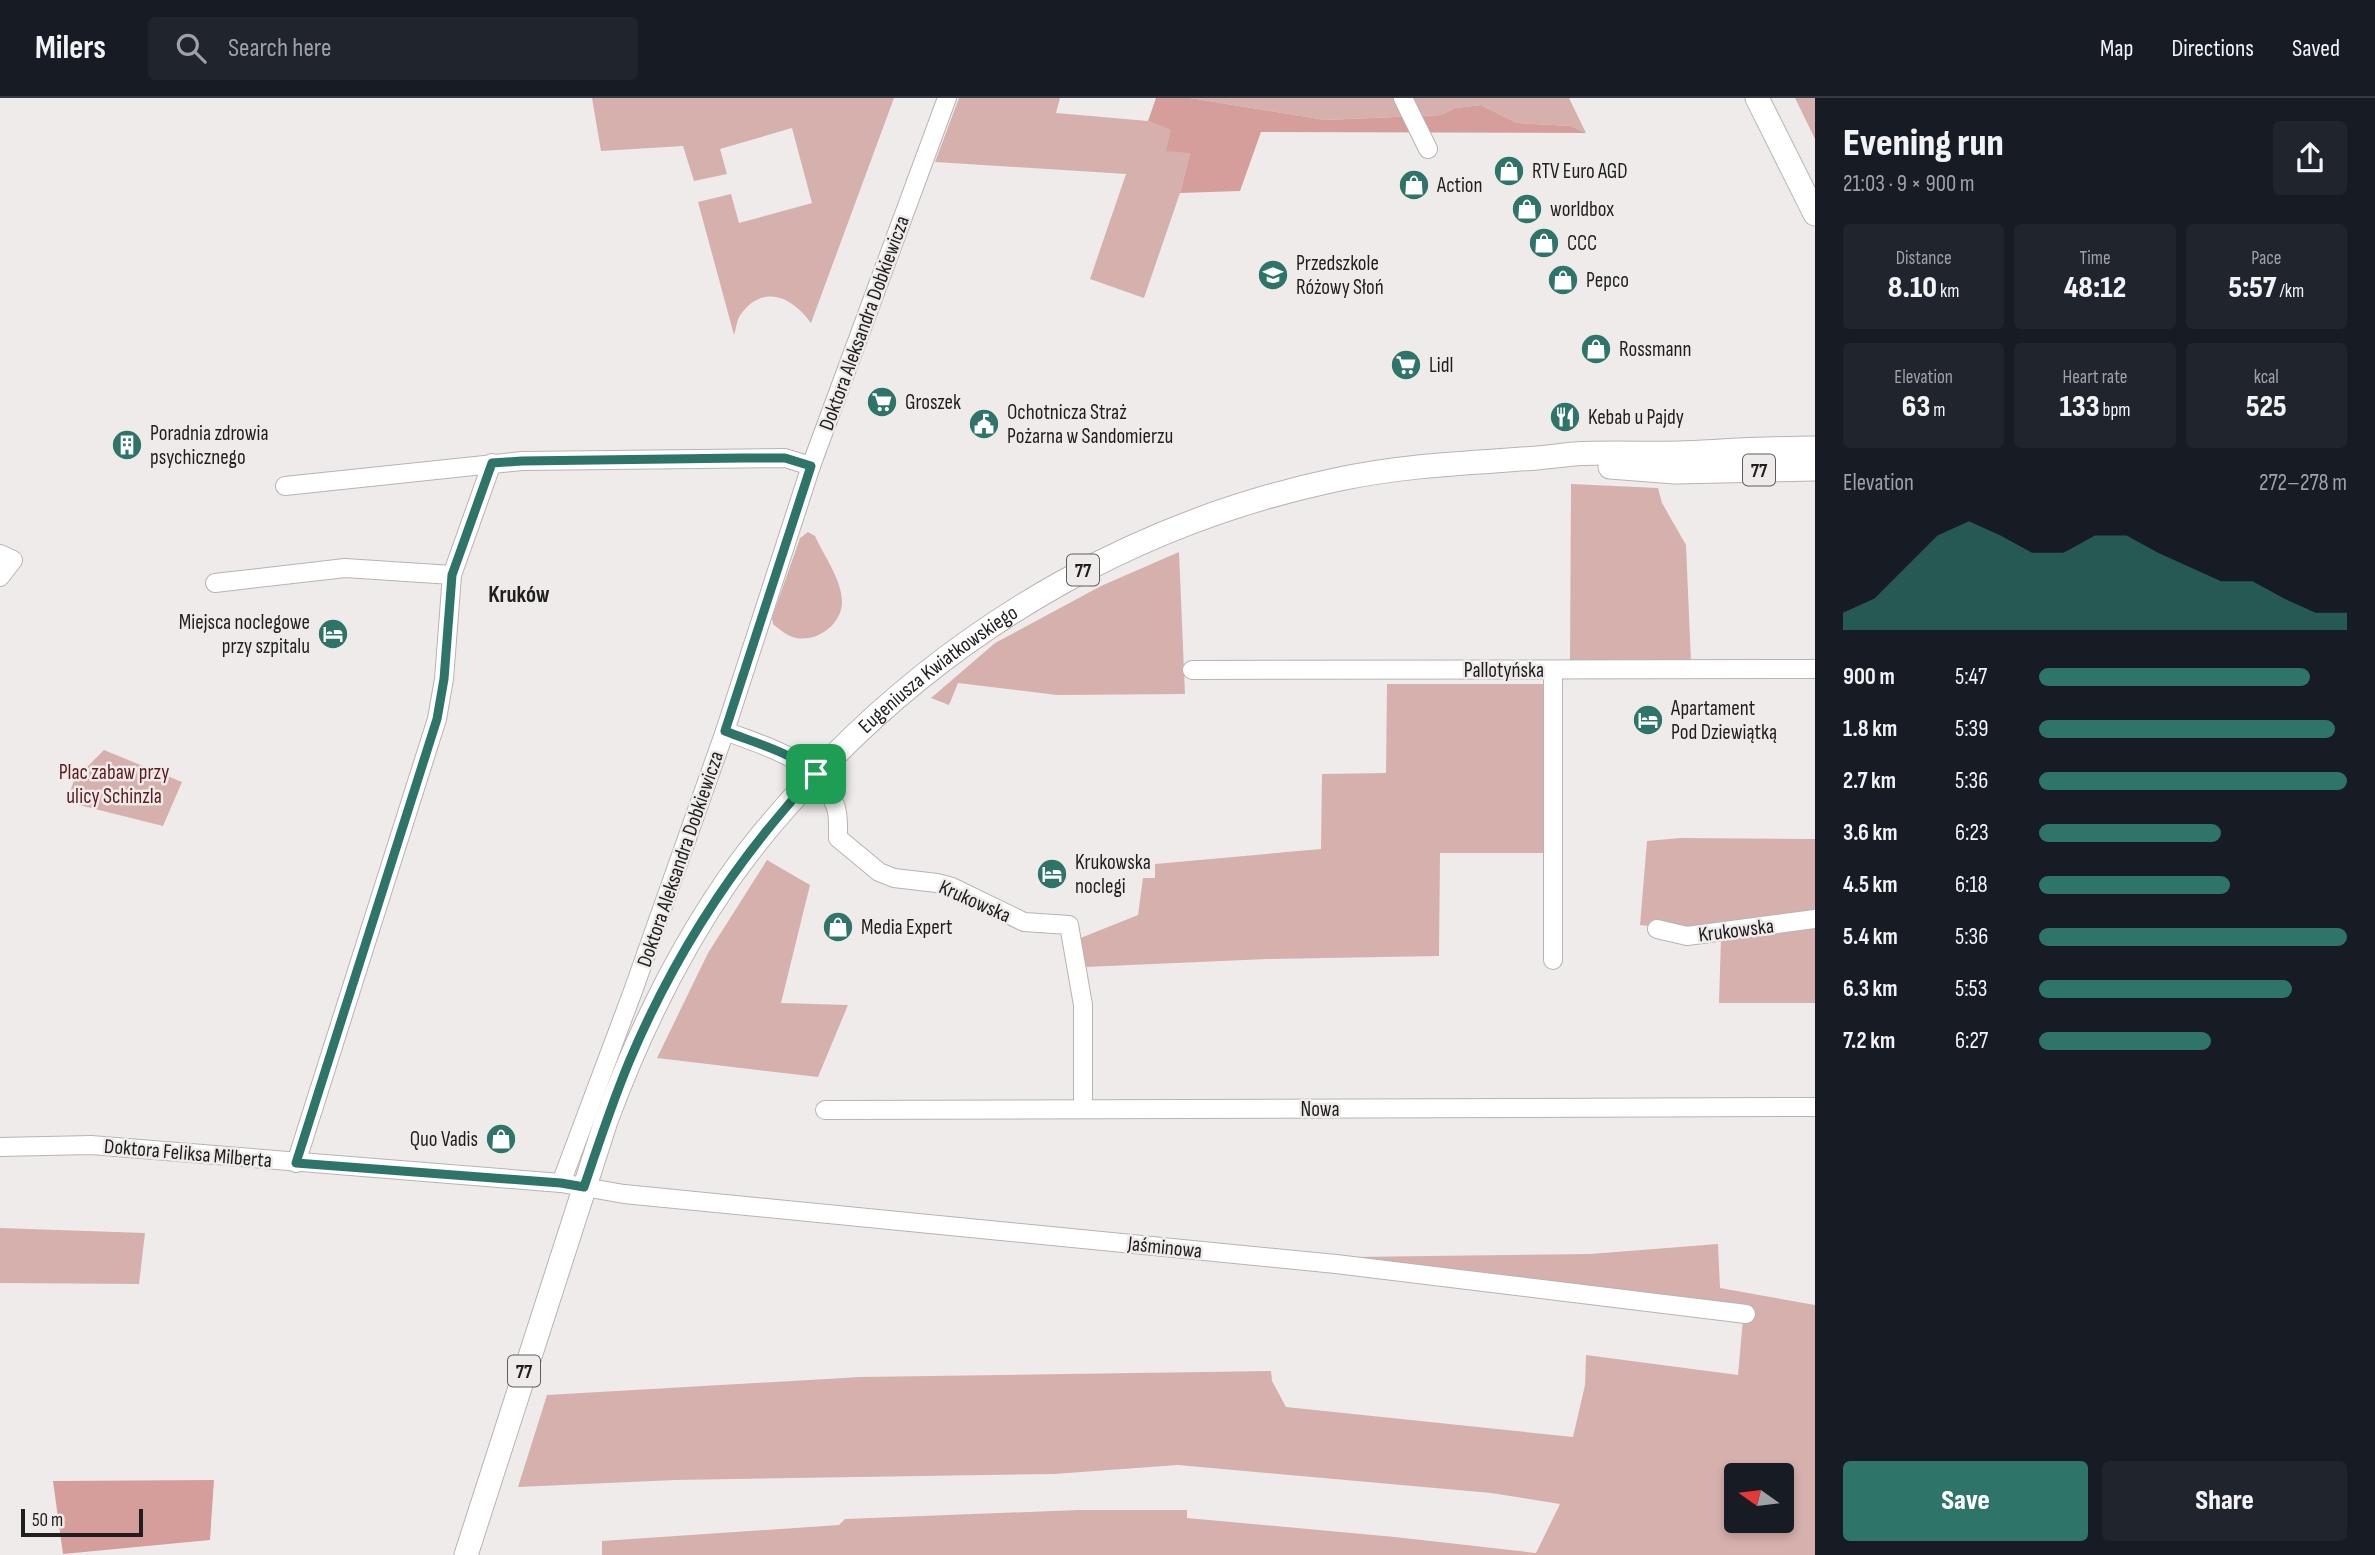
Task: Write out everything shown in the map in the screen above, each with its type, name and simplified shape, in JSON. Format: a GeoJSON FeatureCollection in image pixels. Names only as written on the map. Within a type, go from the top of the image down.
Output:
{"type":"FeatureCollection","features":[{"type":"Feature","properties":{"kind":"main road"},"geometry":{"type":"LineString","coordinates":[[1757,98],[1815,214]]}},
{"type":"Feature","properties":{"kind":"main road","name":"Eugeniusza Kwiatkowskiego"},"geometry":{"type":"LineString","coordinates":[[466,1555],[573,1185],[672,973],[732,874],[772,823],[883,707],[971,638],[1064,580],[1149,539],[1220,511],[1333,480],[1430,464],[1576,454],[1815,447]]}},
{"type":"Feature","properties":{"kind":"main road","name":"Eugeniusza Kwiatkowskiego"},"geometry":{"type":"LineString","coordinates":[[1537,458],[1577,465],[1675,471],[1815,469]]}},
{"type":"Feature","properties":{"kind":"street","name":"Doktora Aleksandra Dobkiewicza"},"geometry":{"type":"LineString","coordinates":[[573,1185],[638,978],[725,731],[811,466],[947,98]]}},
{"type":"Feature","properties":{"kind":"street"},"geometry":{"type":"LineString","coordinates":[[1403,98],[1428,149]]}},
{"type":"Feature","properties":{"kind":"street"},"geometry":{"type":"LineString","coordinates":[[285,486],[522,461],[785,458],[811,466]]}},
{"type":"Feature","properties":{"kind":"street"},"geometry":{"type":"LineString","coordinates":[[296,1163],[437,719],[444,679],[452,575],[492,463]]}},
{"type":"Feature","properties":{"kind":"street"},"geometry":{"type":"LineString","coordinates":[[0,577],[6,557]]}},
{"type":"Feature","properties":{"kind":"street"},"geometry":{"type":"LineString","coordinates":[[215,583],[345,568],[452,575]]}},
{"type":"Feature","properties":{"kind":"street","name":"Pallotyńska"},"geometry":{"type":"LineString","coordinates":[[1192,670],[1815,670]]}},
{"type":"Feature","properties":{"kind":"street"},"geometry":{"type":"LineString","coordinates":[[1553,670],[1553,960]]}},
{"type":"Feature","properties":{"kind":"street","name":"Krukowska"},"geometry":{"type":"LineString","coordinates":[[725,731],[785,754],[816,774],[836,806],[838,838],[879,872],[894,878],[952,887],[1024,922],[1069,925],[1083,1005],[1083,1109]]}},
{"type":"Feature","properties":{"kind":"street","name":"Krukowska"},"geometry":{"type":"LineString","coordinates":[[1657,929],[1687,936],[1815,919]]}},
{"type":"Feature","properties":{"kind":"street","name":"Nowa"},"geometry":{"type":"LineString","coordinates":[[825,1110],[1815,1107]]}},
{"type":"Feature","properties":{"kind":"street","name":"Doktora Feliksa Milberta"},"geometry":{"type":"LineString","coordinates":[[0,1147],[91,1145],[573,1185]]}},
{"type":"Feature","properties":{"kind":"street","name":"Jaśminowa"},"geometry":{"type":"LineString","coordinates":[[573,1185],[624,1194],[1336,1264],[1746,1314]]}},
{"type":"Feature","properties":{"kind":"green space"},"geometry":{"type":"Polygon","coordinates":[[[592,98],[894,98],[811,323],[787,301],[769,297],[750,304],[741,314],[734,335],[698,202],[731,194],[739,223],[812,203],[792,128],[720,149],[727,174],[694,181],[683,146],[601,151],[592,98]]]}},
{"type":"Feature","properties":{"kind":"green space"},"geometry":{"type":"Polygon","coordinates":[[[959,98],[1060,98],[1056,113],[1148,121],[1172,130],[1190,153],[1180,193],[1144,298],[1090,279],[1126,174],[935,162],[959,98]]]}},
{"type":"Feature","properties":{"kind":"green space"},"geometry":{"type":"Polygon","coordinates":[[[1190,98],[1569,98],[1586,133],[1571,126],[1517,123],[1481,105],[1455,108],[1441,115],[1325,120],[1190,98]]]}},
{"type":"Feature","properties":{"kind":"green space"},"geometry":{"type":"Polygon","coordinates":[[[1795,98],[1815,98],[1815,139],[1795,98]]]}},
{"type":"Feature","properties":{"kind":"green space"},"geometry":{"type":"Polygon","coordinates":[[[1571,484],[1658,488],[1662,503],[1686,545],[1691,662],[1570,663],[1571,484]]]}},
{"type":"Feature","properties":{"kind":"green space"},"geometry":{"type":"Polygon","coordinates":[[[808,532],[815,536],[832,568],[842,602],[838,617],[827,630],[804,639],[786,634],[773,624],[772,618],[800,538],[808,532]]]}},
{"type":"Feature","properties":{"kind":"green space"},"geometry":{"type":"Polygon","coordinates":[[[1179,552],[1185,694],[1057,695],[958,683],[949,705],[931,698],[995,643],[1101,586],[1179,552]]]}},
{"type":"Feature","properties":{"kind":"green space"},"geometry":{"type":"Polygon","coordinates":[[[1387,684],[1544,684],[1545,853],[1440,853],[1439,956],[1267,959],[1085,967],[1078,939],[1138,915],[1143,878],[1155,878],[1155,864],[1321,849],[1322,774],[1386,773],[1387,684]]]}},
{"type":"Feature","properties":{"kind":"green space","name":"Plac zabaw przy ulicy Schinzla"},"geometry":{"type":"Polygon","coordinates":[[[104,750],[182,782],[163,826],[67,802],[74,780],[104,750]]]}},
{"type":"Feature","properties":{"kind":"green space"},"geometry":{"type":"Polygon","coordinates":[[[1680,838],[1815,839],[1815,912],[1690,930],[1640,925],[1647,841],[1680,838]]]}},
{"type":"Feature","properties":{"kind":"green space"},"geometry":{"type":"Polygon","coordinates":[[[767,860],[810,885],[781,1003],[848,1005],[818,1077],[657,1058],[708,953],[767,860]]]}},
{"type":"Feature","properties":{"kind":"green space"},"geometry":{"type":"Polygon","coordinates":[[[1815,927],[1815,1003],[1719,1003],[1721,938],[1815,927]]]}},
{"type":"Feature","properties":{"kind":"green space"},"geometry":{"type":"Polygon","coordinates":[[[0,1228],[145,1233],[139,1284],[0,1283],[0,1228]]]}},
{"type":"Feature","properties":{"kind":"green space"},"geometry":{"type":"Polygon","coordinates":[[[1718,1244],[1720,1288],[1815,1305],[1815,1555],[602,1555],[602,1541],[839,1525],[845,1519],[1078,1510],[1187,1510],[1187,1518],[1536,1553],[1560,1504],[1491,1493],[1178,1465],[1054,1474],[675,1480],[518,1487],[547,1395],[860,1377],[1271,1371],[1272,1381],[1286,1407],[1573,1437],[1585,1385],[1586,1355],[1738,1375],[1743,1319],[1351,1257],[1590,1254],[1718,1244]]]}},
{"type":"Feature","properties":{"kind":"shaded area"},"geometry":{"type":"Polygon","coordinates":[[[1156,98],[1190,98],[1325,120],[1441,115],[1455,108],[1481,105],[1517,123],[1571,126],[1586,133],[1261,132],[1240,191],[1180,193],[1190,153],[1166,151],[1171,130],[1148,121],[1156,98]]]}},
{"type":"Feature","properties":{"kind":"shaded area"},"geometry":{"type":"Polygon","coordinates":[[[214,1480],[210,1540],[63,1554],[53,1481],[214,1480]]]}},
{"type":"Feature","properties":{"kind":"place","name":"RTV Euro AGD"},"geometry":{"type":"Point","coordinates":[1509,171]}},
{"type":"Feature","properties":{"kind":"place","name":"Action"},"geometry":{"type":"Point","coordinates":[1414,185]}},
{"type":"Feature","properties":{"kind":"place","name":"worldbox"},"geometry":{"type":"Point","coordinates":[1527,209]}},
{"type":"Feature","properties":{"kind":"place","name":"CCC"},"geometry":{"type":"Point","coordinates":[1544,243]}},
{"type":"Feature","properties":{"kind":"place","name":"Przedszkole Różowy Słoń"},"geometry":{"type":"Point","coordinates":[1273,275]}},
{"type":"Feature","properties":{"kind":"place","name":"Pepco"},"geometry":{"type":"Point","coordinates":[1563,280]}},
{"type":"Feature","properties":{"kind":"place","name":"Rossmann"},"geometry":{"type":"Point","coordinates":[1596,349]}},
{"type":"Feature","properties":{"kind":"place","name":"Lidl"},"geometry":{"type":"Point","coordinates":[1406,365]}},
{"type":"Feature","properties":{"kind":"place","name":"Groszek"},"geometry":{"type":"Point","coordinates":[882,402]}},
{"type":"Feature","properties":{"kind":"place","name":"Kebab u Pajdy"},"geometry":{"type":"Point","coordinates":[1565,417]}},
{"type":"Feature","properties":{"kind":"place","name":"Ochotnicza Straż Pożarna w Sandomierzu"},"geometry":{"type":"Point","coordinates":[984,424]}},
{"type":"Feature","properties":{"kind":"place","name":"Poradnia zdrowia psychicznego"},"geometry":{"type":"Point","coordinates":[127,445]}},
{"type":"Feature","properties":{"kind":"place","name":"Miejsca noclegowe przy szpitalu"},"geometry":{"type":"Point","coordinates":[333,634]}},
{"type":"Feature","properties":{"kind":"place","name":"Apartament Pod Dziewiątką"},"geometry":{"type":"Point","coordinates":[1648,720]}},
{"type":"Feature","properties":{"kind":"place","name":"Krukowska noclegi"},"geometry":{"type":"Point","coordinates":[1052,874]}},
{"type":"Feature","properties":{"kind":"place","name":"Media Expert"},"geometry":{"type":"Point","coordinates":[838,927]}},
{"type":"Feature","properties":{"kind":"place","name":"Quo Vadis"},"geometry":{"type":"Point","coordinates":[501,1139]}},
{"type":"Feature","properties":{"kind":"district","name":"Kruków"},"geometry":{"type":"Point","coordinates":[519,594]}},
{"type":"Feature","properties":{"kind":"route"},"geometry":{"type":"LineString","coordinates":[[785,458],[811,466],[725,731],[785,754],[816,774],[772,823],[732,874],[672,973],[629,1061],[584,1187],[296,1163],[437,719],[444,679],[452,575],[492,463],[785,458]]}}]}
